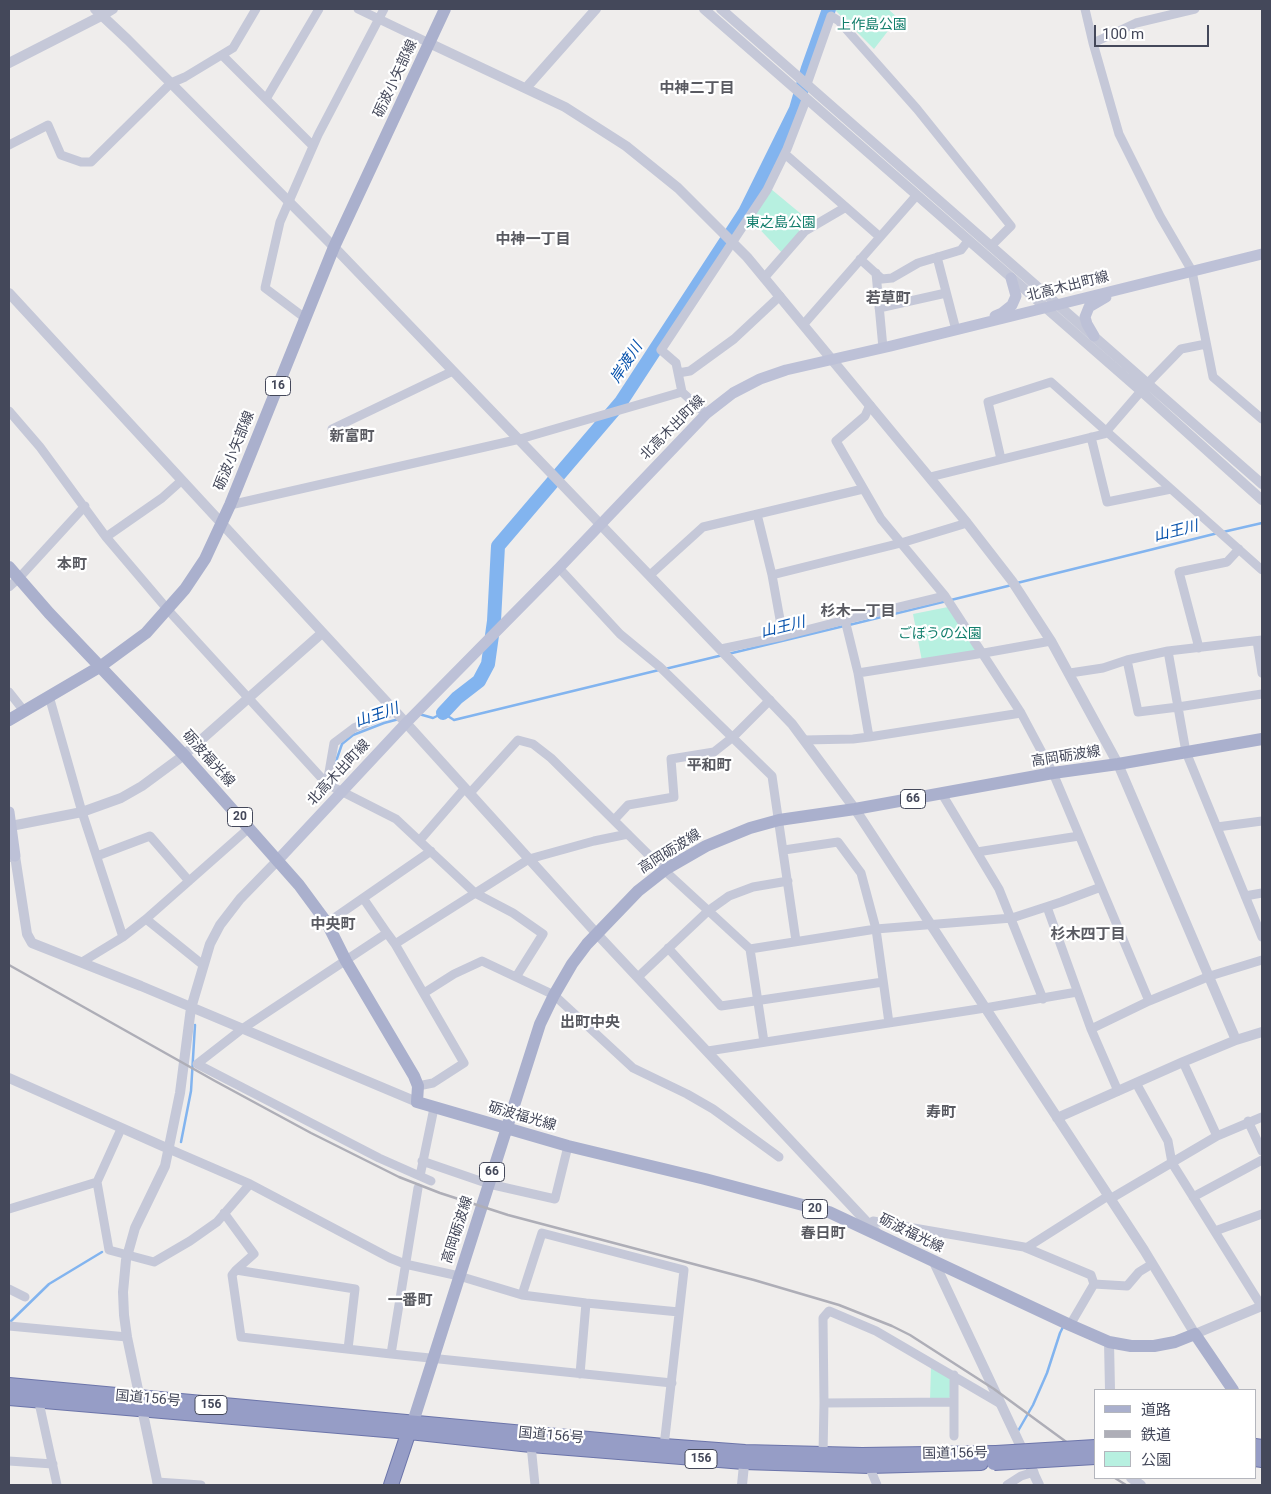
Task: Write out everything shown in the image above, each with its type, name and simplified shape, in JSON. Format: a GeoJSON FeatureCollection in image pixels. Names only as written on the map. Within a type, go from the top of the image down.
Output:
{"type":"FeatureCollection","features":[{"type":"Feature","properties":{"kind":"highway","name":"国道156号"},"geometry":{"type":"LineString","coordinates":[[9,1385],[37,1394],[411,1427],[664,1446],[745,1457],[823,1454],[995,1458],[1094,1457]]}},
{"type":"Feature","properties":{"kind":"highway","name":"国道156号"},"geometry":{"type":"LineString","coordinates":[[9,1398],[37,1394]]}},
{"type":"Feature","properties":{"kind":"highway","name":"国道156号"},"geometry":{"type":"LineString","coordinates":[[411,1427],[532,1445],[869,1466],[995,1458],[1094,1446]]}},
{"type":"Feature","properties":{"kind":"highway"},"geometry":{"type":"LineString","coordinates":[[391,1485],[411,1427]]}},
{"type":"Feature","properties":{"kind":"main road","name":"砺波小矢部線"},"geometry":{"type":"LineString","coordinates":[[9,720],[101,666],[146,633],[185,590],[205,559],[230,504],[334,247],[444,9]]}},
{"type":"Feature","properties":{"kind":"main road","name":"北高木出町線"},"geometry":{"type":"LineString","coordinates":[[277,861],[406,723],[559,568],[706,414],[733,393],[760,379],[786,370],[883,348],[1262,254]]}},
{"type":"Feature","properties":{"kind":"main road"},"geometry":{"type":"LineString","coordinates":[[970,326],[1002,313],[1012,305],[1016,296],[1010,278]]}},
{"type":"Feature","properties":{"kind":"main road"},"geometry":{"type":"LineString","coordinates":[[1094,336],[1087,324],[1086,317],[1089,307],[1099,300],[1133,286]]}},
{"type":"Feature","properties":{"kind":"main road","name":"砺波福光線"},"geometry":{"type":"LineString","coordinates":[[9,567],[14,582],[49,613],[101,666],[184,755],[299,885],[327,923],[346,961],[414,1076],[418,1086]]}},
{"type":"Feature","properties":{"kind":"main road","name":"高岡砺波線"},"geometry":{"type":"LineString","coordinates":[[411,1427],[540,1024],[572,964],[597,934],[638,891],[664,870],[706,846],[750,828],[779,820],[856,809],[1053,773],[1118,764],[1262,739]]}},
{"type":"Feature","properties":{"kind":"main road"},"geometry":{"type":"LineString","coordinates":[[9,812],[12,856]]}},
{"type":"Feature","properties":{"kind":"main road"},"geometry":{"type":"LineString","coordinates":[[417,1102],[418,1086]]}},
{"type":"Feature","properties":{"kind":"main road","name":"砺波福光線"},"geometry":{"type":"LineString","coordinates":[[417,1102],[568,1146],[705,1179],[829,1212],[1109,1342],[1131,1346],[1154,1346],[1175,1342],[1195,1334]]}},
{"type":"Feature","properties":{"kind":"main road"},"geometry":{"type":"LineString","coordinates":[[1195,1334],[1232,1389]]}},
{"type":"Feature","properties":{"kind":"street"},"geometry":{"type":"LineString","coordinates":[[9,62],[99,12],[113,9]]}},
{"type":"Feature","properties":{"kind":"street"},"geometry":{"type":"LineString","coordinates":[[9,145],[48,125],[61,155],[81,162],[91,162],[170,82],[185,77],[233,48],[256,9]]}},
{"type":"Feature","properties":{"kind":"street"},"geometry":{"type":"LineString","coordinates":[[266,99],[319,9]]}},
{"type":"Feature","properties":{"kind":"street"},"geometry":{"type":"LineString","coordinates":[[358,9],[565,107],[626,146],[678,188],[733,242],[780,296],[830,360],[930,477],[1012,580],[1052,641],[1118,764],[1236,1040]]}},
{"type":"Feature","properties":{"kind":"street"},"geometry":{"type":"LineString","coordinates":[[305,318],[265,288],[280,222],[313,146],[384,9]]}},
{"type":"Feature","properties":{"kind":"street"},"geometry":{"type":"LineString","coordinates":[[526,88],[596,9]]}},
{"type":"Feature","properties":{"kind":"street"},"geometry":{"type":"LineString","coordinates":[[704,9],[1045,308],[1262,484]]}},
{"type":"Feature","properties":{"kind":"street"},"geometry":{"type":"LineString","coordinates":[[721,9],[1094,336],[1144,387],[1262,500]]}},
{"type":"Feature","properties":{"kind":"street"},"geometry":{"type":"LineString","coordinates":[[1086,9],[1093,43],[1119,134],[1160,216],[1192,271],[1213,377],[1262,419]]}},
{"type":"Feature","properties":{"kind":"street"},"geometry":{"type":"LineString","coordinates":[[1093,43],[1136,23],[1195,9]]}},
{"type":"Feature","properties":{"kind":"street"},"geometry":{"type":"LineString","coordinates":[[99,12],[334,247],[520,439],[770,700],[804,740],[856,809],[1152,1264],[1195,1334],[1262,1306],[1172,1163],[1168,1141],[1136,1083]]}},
{"type":"Feature","properties":{"kind":"street"},"geometry":{"type":"LineString","coordinates":[[807,84],[831,16],[839,21],[917,108],[1011,226],[991,246]]}},
{"type":"Feature","properties":{"kind":"street"},"geometry":{"type":"LineString","coordinates":[[222,54],[313,146]]}},
{"type":"Feature","properties":{"kind":"street"},"geometry":{"type":"LineString","coordinates":[[706,414],[682,392],[676,363],[661,350],[767,190],[785,154],[806,100]]}},
{"type":"Feature","properties":{"kind":"street"},"geometry":{"type":"LineString","coordinates":[[785,154],[880,237]]}},
{"type":"Feature","properties":{"kind":"street"},"geometry":{"type":"LineString","coordinates":[[803,325],[916,196]]}},
{"type":"Feature","properties":{"kind":"street"},"geometry":{"type":"LineString","coordinates":[[764,278],[805,231],[846,207]]}},
{"type":"Feature","properties":{"kind":"street"},"geometry":{"type":"LineString","coordinates":[[860,259],[882,279],[892,278],[918,263],[961,250],[968,241]]}},
{"type":"Feature","properties":{"kind":"street"},"geometry":{"type":"LineString","coordinates":[[937,256],[956,330]]}},
{"type":"Feature","properties":{"kind":"street"},"geometry":{"type":"LineString","coordinates":[[876,273],[883,348]]}},
{"type":"Feature","properties":{"kind":"street"},"geometry":{"type":"LineString","coordinates":[[9,293],[12,303],[279,585],[597,934],[878,1235]]}},
{"type":"Feature","properties":{"kind":"street"},"geometry":{"type":"LineString","coordinates":[[879,308],[946,293]]}},
{"type":"Feature","properties":{"kind":"street"},"geometry":{"type":"LineString","coordinates":[[678,373],[690,371],[734,339],[780,296]]}},
{"type":"Feature","properties":{"kind":"street"},"geometry":{"type":"LineString","coordinates":[[930,477],[1104,434],[1144,387],[1181,349],[1206,344]]}},
{"type":"Feature","properties":{"kind":"street"},"geometry":{"type":"LineString","coordinates":[[332,430],[453,370]]}},
{"type":"Feature","properties":{"kind":"street"},"geometry":{"type":"LineString","coordinates":[[1001,459],[988,402],[1051,382],[1262,570]]}},
{"type":"Feature","properties":{"kind":"street"},"geometry":{"type":"LineString","coordinates":[[230,504],[520,439],[682,392]]}},
{"type":"Feature","properties":{"kind":"street"},"geometry":{"type":"LineString","coordinates":[[870,405],[865,416],[836,442],[881,519],[945,596],[984,653],[1021,713],[1053,773],[1149,1001]]}},
{"type":"Feature","properties":{"kind":"street"},"geometry":{"type":"LineString","coordinates":[[9,411],[40,447],[106,537],[168,610],[327,784],[396,819],[475,892],[513,913],[543,934],[516,977]]}},
{"type":"Feature","properties":{"kind":"street"},"geometry":{"type":"LineString","coordinates":[[1092,437],[1107,502],[1171,489]]}},
{"type":"Feature","properties":{"kind":"street"},"geometry":{"type":"LineString","coordinates":[[106,537],[162,498],[181,481]]}},
{"type":"Feature","properties":{"kind":"street"},"geometry":{"type":"LineString","coordinates":[[650,575],[703,527],[863,489]]}},
{"type":"Feature","properties":{"kind":"street"},"geometry":{"type":"LineString","coordinates":[[14,582],[85,506]]}},
{"type":"Feature","properties":{"kind":"street"},"geometry":{"type":"LineString","coordinates":[[757,514],[772,576],[783,636]]}},
{"type":"Feature","properties":{"kind":"street"},"geometry":{"type":"LineString","coordinates":[[772,576],[901,544],[967,523]]}},
{"type":"Feature","properties":{"kind":"street"},"geometry":{"type":"LineString","coordinates":[[1199,648],[1179,572],[1227,562],[1239,549]]}},
{"type":"Feature","properties":{"kind":"street"},"geometry":{"type":"LineString","coordinates":[[559,568],[620,634],[660,666],[772,776],[796,941]]}},
{"type":"Feature","properties":{"kind":"street"},"geometry":{"type":"LineString","coordinates":[[721,649],[783,636],[945,596]]}},
{"type":"Feature","properties":{"kind":"street"},"geometry":{"type":"LineString","coordinates":[[845,620],[858,673],[869,737]]}},
{"type":"Feature","properties":{"kind":"street"},"geometry":{"type":"LineString","coordinates":[[11,826],[82,812],[121,798],[142,786],[184,755],[322,633]]}},
{"type":"Feature","properties":{"kind":"street"},"geometry":{"type":"LineString","coordinates":[[1070,673],[1103,668],[1127,660],[1168,652],[1260,640],[1262,674]]}},
{"type":"Feature","properties":{"kind":"street"},"geometry":{"type":"LineString","coordinates":[[858,673],[1052,641]]}},
{"type":"Feature","properties":{"kind":"street"},"geometry":{"type":"LineString","coordinates":[[1168,652],[1186,752],[1262,937]]}},
{"type":"Feature","properties":{"kind":"street"},"geometry":{"type":"LineString","coordinates":[[1127,660],[1138,712],[1262,694]]}},
{"type":"Feature","properties":{"kind":"street"},"geometry":{"type":"LineString","coordinates":[[9,692],[24,711]]}},
{"type":"Feature","properties":{"kind":"street"},"geometry":{"type":"LineString","coordinates":[[49,696],[82,812],[123,937]]}},
{"type":"Feature","properties":{"kind":"street"},"geometry":{"type":"LineString","coordinates":[[614,820],[628,805],[674,797],[671,758],[714,752],[733,737],[770,700]]}},
{"type":"Feature","properties":{"kind":"street"},"geometry":{"type":"LineString","coordinates":[[327,784],[334,743],[342,735],[354,728],[394,711]]}},
{"type":"Feature","properties":{"kind":"street"},"geometry":{"type":"LineString","coordinates":[[804,740],[853,739],[1021,713]]}},
{"type":"Feature","properties":{"kind":"street"},"geometry":{"type":"LineString","coordinates":[[420,840],[518,740],[533,744],[551,758],[664,870],[750,949],[764,1042]]}},
{"type":"Feature","properties":{"kind":"street"},"geometry":{"type":"LineString","coordinates":[[942,794],[999,889],[1043,999]]}},
{"type":"Feature","properties":{"kind":"street"},"geometry":{"type":"LineString","coordinates":[[1217,827],[1262,822]]}},
{"type":"Feature","properties":{"kind":"street"},"geometry":{"type":"LineString","coordinates":[[82,962],[123,937],[146,919],[250,828]]}},
{"type":"Feature","properties":{"kind":"street"},"geometry":{"type":"LineString","coordinates":[[394,944],[529,859],[594,841],[628,834]]}},
{"type":"Feature","properties":{"kind":"street"},"geometry":{"type":"LineString","coordinates":[[97,856],[150,836],[189,881]]}},
{"type":"Feature","properties":{"kind":"street"},"geometry":{"type":"LineString","coordinates":[[977,852],[1080,836]]}},
{"type":"Feature","properties":{"kind":"street"},"geometry":{"type":"LineString","coordinates":[[784,850],[838,842],[861,873],[876,929],[890,1023]]}},
{"type":"Feature","properties":{"kind":"street"},"geometry":{"type":"LineString","coordinates":[[327,923],[431,851]]}},
{"type":"Feature","properties":{"kind":"street"},"geometry":{"type":"LineString","coordinates":[[12,856],[27,934],[32,942],[417,1102]]}},
{"type":"Feature","properties":{"kind":"street"},"geometry":{"type":"LineString","coordinates":[[201,1485],[157,1483],[127,1337],[123,1292],[127,1256],[135,1228],[165,1166],[180,1092],[191,1008],[210,944],[220,925],[240,899],[277,861]]}},
{"type":"Feature","properties":{"kind":"street"},"geometry":{"type":"LineString","coordinates":[[638,977],[708,910],[729,896],[754,887],[788,881]]}},
{"type":"Feature","properties":{"kind":"street"},"geometry":{"type":"LineString","coordinates":[[750,949],[876,929],[931,923],[1012,918],[1101,887]]}},
{"type":"Feature","properties":{"kind":"street"},"geometry":{"type":"LineString","coordinates":[[1245,896],[1262,893]]}},
{"type":"Feature","properties":{"kind":"street"},"geometry":{"type":"LineString","coordinates":[[363,898],[424,993],[464,1063],[433,1083],[418,1086]]}},
{"type":"Feature","properties":{"kind":"street"},"geometry":{"type":"LineString","coordinates":[[1047,907],[1091,1029],[1118,1091]]}},
{"type":"Feature","properties":{"kind":"street"},"geometry":{"type":"LineString","coordinates":[[146,919],[203,964]]}},
{"type":"Feature","properties":{"kind":"street"},"geometry":{"type":"LineString","coordinates":[[387,933],[242,1029],[197,1064],[379,1158],[431,1181]]}},
{"type":"Feature","properties":{"kind":"street"},"geometry":{"type":"LineString","coordinates":[[668,948],[721,1006],[883,982]]}},
{"type":"Feature","properties":{"kind":"street"},"geometry":{"type":"LineString","coordinates":[[1091,1029],[1149,1001],[1210,976],[1262,960]]}},
{"type":"Feature","properties":{"kind":"street"},"geometry":{"type":"LineString","coordinates":[[424,993],[454,974],[482,961],[554,995],[633,1068],[686,1094],[713,1110],[779,1157]]}},
{"type":"Feature","properties":{"kind":"street"},"geometry":{"type":"LineString","coordinates":[[708,1051],[1043,999],[1077,992]]}},
{"type":"Feature","properties":{"kind":"street"},"geometry":{"type":"LineString","coordinates":[[1057,1118],[1236,1040],[1262,1032]]}},
{"type":"Feature","properties":{"kind":"street"},"geometry":{"type":"LineString","coordinates":[[1184,1062],[1217,1136]]}},
{"type":"Feature","properties":{"kind":"street"},"geometry":{"type":"LineString","coordinates":[[9,1078],[120,1129],[250,1184],[390,1258],[405,1264],[459,1276],[522,1295],[679,1312]]}},
{"type":"Feature","properties":{"kind":"street"},"geometry":{"type":"LineString","coordinates":[[420,1176],[434,1108]]}},
{"type":"Feature","properties":{"kind":"street"},"geometry":{"type":"LineString","coordinates":[[1026,1248],[1217,1136],[1248,1121],[1262,1117]]}},
{"type":"Feature","properties":{"kind":"street"},"geometry":{"type":"LineString","coordinates":[[1248,1121],[1262,1150]]}},
{"type":"Feature","properties":{"kind":"street"},"geometry":{"type":"LineString","coordinates":[[120,1129],[97,1182],[109,1250],[154,1262],[190,1242],[216,1222],[250,1184]]}},
{"type":"Feature","properties":{"kind":"street"},"geometry":{"type":"LineString","coordinates":[[422,1161],[488,1184],[555,1199],[568,1146]]}},
{"type":"Feature","properties":{"kind":"street"},"geometry":{"type":"LineString","coordinates":[[1193,1196],[1262,1160]]}},
{"type":"Feature","properties":{"kind":"street"},"geometry":{"type":"LineString","coordinates":[[9,1209],[97,1182]]}},
{"type":"Feature","properties":{"kind":"street"},"geometry":{"type":"LineString","coordinates":[[391,1354],[418,1188]]}},
{"type":"Feature","properties":{"kind":"street"},"geometry":{"type":"LineString","coordinates":[[224,1213],[254,1254],[232,1275],[240,1336],[433,1359],[672,1384]]}},
{"type":"Feature","properties":{"kind":"street"},"geometry":{"type":"LineString","coordinates":[[1215,1231],[1262,1214]]}},
{"type":"Feature","properties":{"kind":"street"},"geometry":{"type":"LineString","coordinates":[[868,1224],[873,1222],[1026,1248],[1091,1275],[1094,1284],[1070,1325]]}},
{"type":"Feature","properties":{"kind":"street"},"geometry":{"type":"LineString","coordinates":[[522,1295],[542,1233],[684,1270],[664,1446]]}},
{"type":"Feature","properties":{"kind":"street"},"geometry":{"type":"LineString","coordinates":[[934,1262],[1039,1485]]}},
{"type":"Feature","properties":{"kind":"street"},"geometry":{"type":"LineString","coordinates":[[1094,1284],[1127,1286],[1139,1272],[1152,1264]]}},
{"type":"Feature","properties":{"kind":"street"},"geometry":{"type":"LineString","coordinates":[[236,1270],[355,1289],[348,1349]]}},
{"type":"Feature","properties":{"kind":"street"},"geometry":{"type":"LineString","coordinates":[[9,1289],[25,1297]]}},
{"type":"Feature","properties":{"kind":"street"},"geometry":{"type":"LineString","coordinates":[[580,1374],[586,1303]]}},
{"type":"Feature","properties":{"kind":"street"},"geometry":{"type":"LineString","coordinates":[[823,1454],[823,1318],[829,1311],[876,1331],[1002,1404]]}},
{"type":"Feature","properties":{"kind":"street"},"geometry":{"type":"LineString","coordinates":[[9,1326],[127,1337]]}},
{"type":"Feature","properties":{"kind":"street"},"geometry":{"type":"LineString","coordinates":[[1109,1342],[1110,1389]]}},
{"type":"Feature","properties":{"kind":"street"},"geometry":{"type":"LineString","coordinates":[[954,1375],[954,1436]]}},
{"type":"Feature","properties":{"kind":"street"},"geometry":{"type":"LineString","coordinates":[[37,1394],[57,1485]]}},
{"type":"Feature","properties":{"kind":"street"},"geometry":{"type":"LineString","coordinates":[[824,1403],[954,1402]]}},
{"type":"Feature","properties":{"kind":"street"},"geometry":{"type":"LineString","coordinates":[[532,1445],[535,1485]]}},
{"type":"Feature","properties":{"kind":"street"},"geometry":{"type":"LineString","coordinates":[[742,1485],[745,1457]]}},
{"type":"Feature","properties":{"kind":"street"},"geometry":{"type":"LineString","coordinates":[[9,1461],[53,1464]]}},
{"type":"Feature","properties":{"kind":"street"},"geometry":{"type":"LineString","coordinates":[[869,1466],[877,1485]]}},
{"type":"Feature","properties":{"kind":"street"},"geometry":{"type":"LineString","coordinates":[[1007,1485],[1021,1476],[1034,1472]]}},
{"type":"Feature","properties":{"kind":"green space","name":"上作島公園"},"geometry":{"type":"Polygon","coordinates":[[[834,9],[888,9],[898,18],[874,49],[834,9]]]}},
{"type":"Feature","properties":{"kind":"green space","name":"東之島公園"},"geometry":{"type":"Polygon","coordinates":[[[771,189],[812,223],[783,254],[751,220],[771,189]]]}},
{"type":"Feature","properties":{"kind":"green space","name":"ごぼうの公園"},"geometry":{"type":"Polygon","coordinates":[[[948,607],[979,652],[922,661],[913,614],[948,607]]]}},
{"type":"Feature","properties":{"kind":"green space"},"geometry":{"type":"Polygon","coordinates":[[[931,1366],[950,1375],[950,1397],[947,1400],[930,1400],[931,1366]]]}},
{"type":"Feature","properties":{"kind":"waterway","name":"岸渡川"},"geometry":{"type":"LineString","coordinates":[[443,713],[457,698],[479,681],[488,664],[494,621],[498,546],[621,402],[745,212],[796,109],[829,9]]}},
{"type":"Feature","properties":{"kind":"waterway","name":"山王川"},"geometry":{"type":"LineString","coordinates":[[1223,532],[1262,523]]}},
{"type":"Feature","properties":{"kind":"waterway","name":"山王川"},"geometry":{"type":"LineString","coordinates":[[1017,583],[1218,533]]}},
{"type":"Feature","properties":{"kind":"waterway","name":"山王川"},"geometry":{"type":"LineString","coordinates":[[849,625],[1012,585]]}},
{"type":"Feature","properties":{"kind":"waterway","name":"山王川"},"geometry":{"type":"LineString","coordinates":[[728,654],[844,626]]}},
{"type":"Feature","properties":{"kind":"waterway","name":"山王川"},"geometry":{"type":"LineString","coordinates":[[665,669],[723,655]]}},
{"type":"Feature","properties":{"kind":"waterway","name":"山王川"},"geometry":{"type":"LineString","coordinates":[[419,714],[433,718],[443,713],[454,720],[659,670]]}},
{"type":"Feature","properties":{"kind":"waterway","name":"山王川"},"geometry":{"type":"LineString","coordinates":[[334,767],[342,744],[353,735],[399,719]]}},
{"type":"Feature","properties":{"kind":"waterway"},"geometry":{"type":"LineString","coordinates":[[181,1142],[191,1091],[195,1025]]}},
{"type":"Feature","properties":{"kind":"waterway"},"geometry":{"type":"LineString","coordinates":[[9,1323],[49,1284],[102,1252]]}},
{"type":"Feature","properties":{"kind":"waterway"},"geometry":{"type":"LineString","coordinates":[[1018,1431],[1033,1405],[1047,1373],[1063,1327]]}},
{"type":"Feature","properties":{"kind":"railway"},"geometry":{"type":"LineString","coordinates":[[9,965],[215,1081],[311,1133],[399,1177],[440,1193],[508,1215],[754,1280],[839,1305],[892,1326],[910,1335],[994,1389],[1094,1462]]}},
{"type":"Feature","properties":{"kind":"railway"},"geometry":{"type":"LineString","coordinates":[[1117,1479],[1126,1485]]}},
{"type":"Feature","properties":{"kind":"district","name":"中神二丁目"},"geometry":{"type":"Point","coordinates":[697,89]}},
{"type":"Feature","properties":{"kind":"district","name":"中神一丁目"},"geometry":{"type":"Point","coordinates":[533,240]}},
{"type":"Feature","properties":{"kind":"district","name":"若草町"},"geometry":{"type":"Point","coordinates":[888,299]}},
{"type":"Feature","properties":{"kind":"district","name":"新富町"},"geometry":{"type":"Point","coordinates":[352,437]}},
{"type":"Feature","properties":{"kind":"district","name":"本町"},"geometry":{"type":"Point","coordinates":[72,565]}},
{"type":"Feature","properties":{"kind":"district","name":"杉木一丁目"},"geometry":{"type":"Point","coordinates":[858,612]}},
{"type":"Feature","properties":{"kind":"district","name":"平和町"},"geometry":{"type":"Point","coordinates":[709,766]}},
{"type":"Feature","properties":{"kind":"district","name":"中央町"},"geometry":{"type":"Point","coordinates":[333,925]}},
{"type":"Feature","properties":{"kind":"district","name":"杉木四丁目"},"geometry":{"type":"Point","coordinates":[1088,935]}},
{"type":"Feature","properties":{"kind":"district","name":"出町中央"},"geometry":{"type":"Point","coordinates":[590,1023]}},
{"type":"Feature","properties":{"kind":"district","name":"寿町"},"geometry":{"type":"Point","coordinates":[941,1113]}},
{"type":"Feature","properties":{"kind":"district","name":"春日町"},"geometry":{"type":"Point","coordinates":[823,1234]}},
{"type":"Feature","properties":{"kind":"district","name":"一番町"},"geometry":{"type":"Point","coordinates":[410,1301]}}]}
